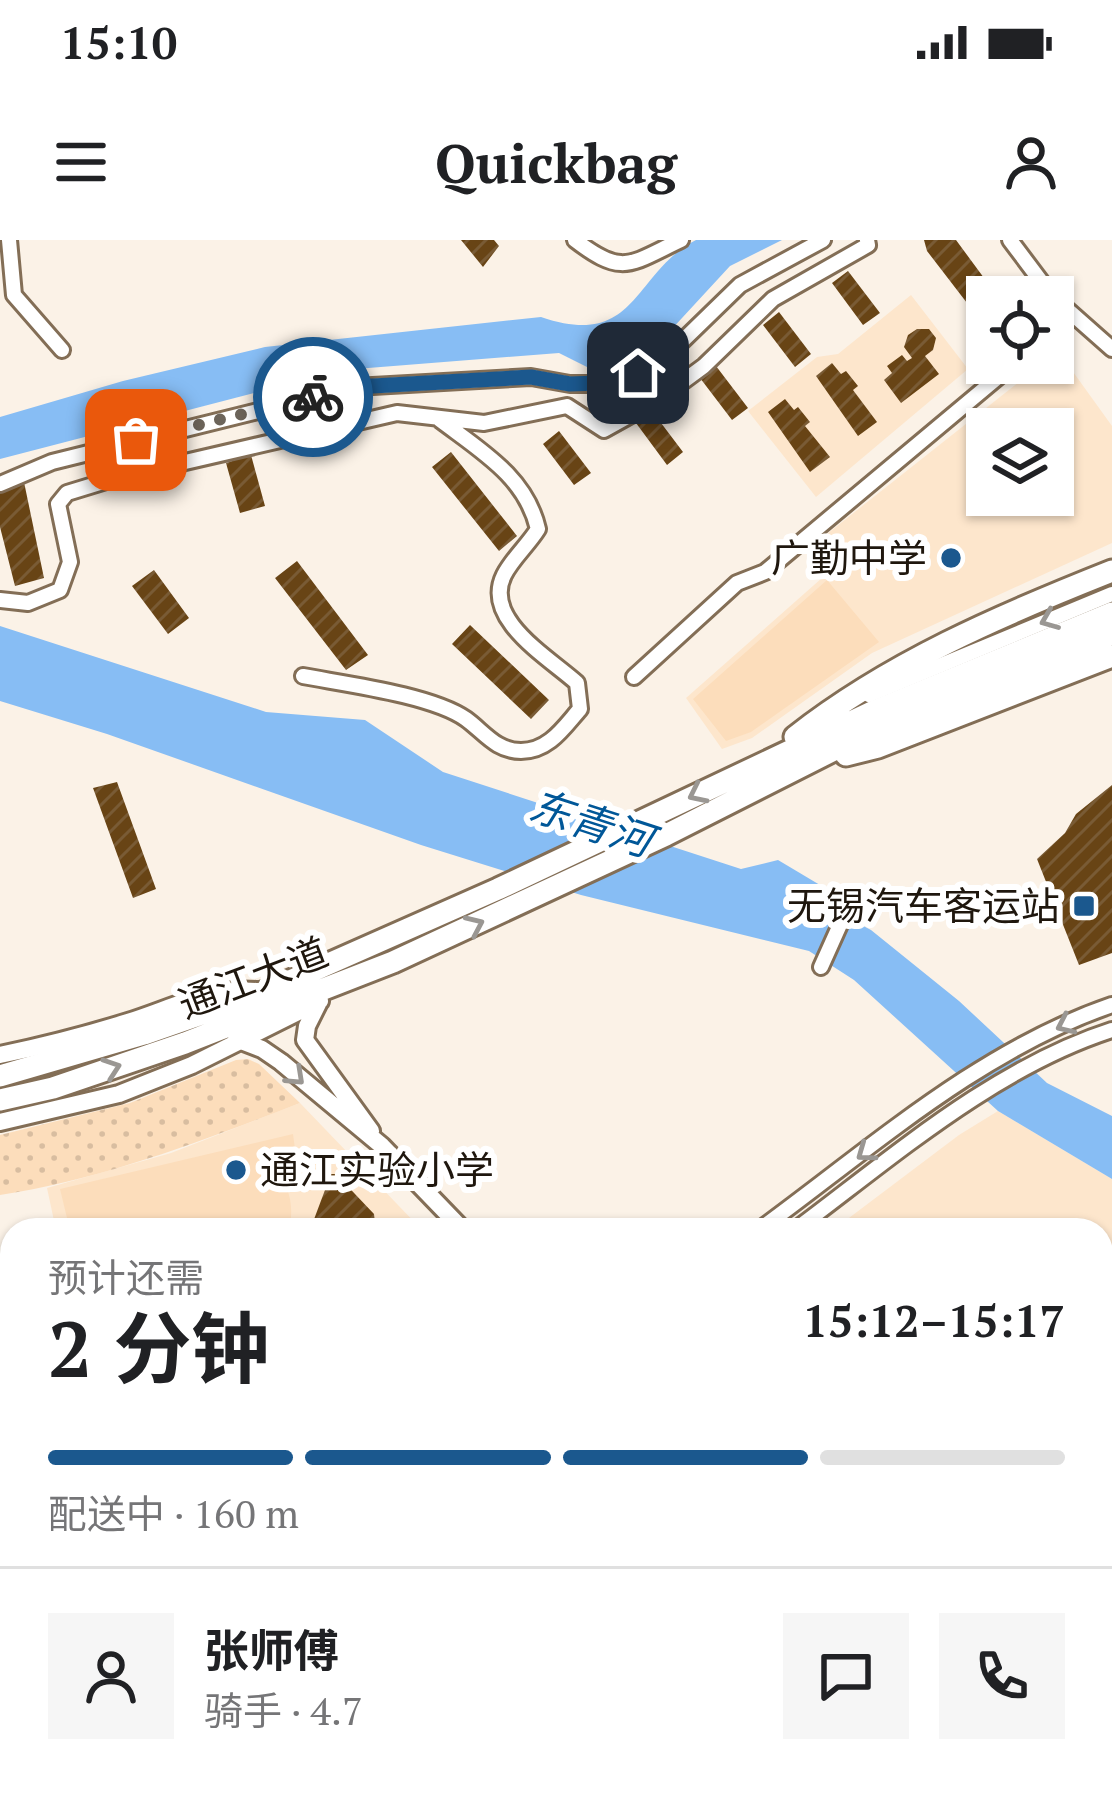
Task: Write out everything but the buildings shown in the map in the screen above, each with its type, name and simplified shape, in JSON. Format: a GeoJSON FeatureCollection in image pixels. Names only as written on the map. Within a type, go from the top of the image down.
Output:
{"type":"FeatureCollection","features":[{"type":"Feature","properties":{"kind":"highway"},"geometry":{"type":"LineString","coordinates":[[768,759],[880,677],[1112,571]]}},
{"type":"Feature","properties":{"kind":"highway"},"geometry":{"type":"LineString","coordinates":[[768,759],[1112,613]]}},
{"type":"Feature","properties":{"kind":"highway"},"geometry":{"type":"LineString","coordinates":[[804,765],[883,725],[1112,634]]}},
{"type":"Feature","properties":{"kind":"highway"},"geometry":{"type":"LineString","coordinates":[[804,765],[878,747],[1112,656]]}},
{"type":"Feature","properties":{"kind":"highway","name":"通江大道"},"geometry":{"type":"LineString","coordinates":[[0,1076],[266,992],[498,889],[768,759]]}},
{"type":"Feature","properties":{"kind":"highway","name":"通江大道"},"geometry":{"type":"LineString","coordinates":[[0,1100],[53,1088],[328,993],[804,765]]}},
{"type":"Feature","properties":{"kind":"main road"},"geometry":{"type":"LineString","coordinates":[[0,1055],[128,1022],[200,996],[245,988],[266,992]]}},
{"type":"Feature","properties":{"kind":"main road"},"geometry":{"type":"LineString","coordinates":[[0,1122],[119,1094],[244,1040],[328,993]]}},
{"type":"Feature","properties":{"kind":"main road"},"geometry":{"type":"LineString","coordinates":[[328,993],[307,1026],[305,1040],[382,1146]]}},
{"type":"Feature","properties":{"kind":"main road"},"geometry":{"type":"LineString","coordinates":[[199,1038],[244,1040],[280,1062],[382,1146],[451,1218]]}},
{"type":"Feature","properties":{"kind":"street"},"geometry":{"type":"LineString","coordinates":[[9,240],[14,295],[62,350]]}},
{"type":"Feature","properties":{"kind":"street"},"geometry":{"type":"LineString","coordinates":[[575,240],[605,262],[626,265],[681,240]]}},
{"type":"Feature","properties":{"kind":"street"},"geometry":{"type":"LineString","coordinates":[[0,484],[52,462],[355,387],[531,377],[599,383],[638,373],[669,354],[740,285],[824,240]]}},
{"type":"Feature","properties":{"kind":"street"},"geometry":{"type":"LineString","coordinates":[[0,600],[28,603],[60,590],[70,562],[58,504],[67,493],[116,478],[397,413],[484,424],[567,406],[604,430],[658,400],[704,366],[773,299],[868,245],[867,240]]}},
{"type":"Feature","properties":{"kind":"street"},"geometry":{"type":"LineString","coordinates":[[1010,240],[1039,276]]}},
{"type":"Feature","properties":{"kind":"street"},"geometry":{"type":"LineString","coordinates":[[1074,318],[1112,349]]}},
{"type":"Feature","properties":{"kind":"street"},"geometry":{"type":"LineString","coordinates":[[634,677],[737,583],[765,572],[990,384]]}},
{"type":"Feature","properties":{"kind":"street"},"geometry":{"type":"LineString","coordinates":[[311,397],[319,430]]}},
{"type":"Feature","properties":{"kind":"street"},"geometry":{"type":"LineString","coordinates":[[303,676],[390,692],[462,716],[494,745],[521,751],[550,743],[580,709],[577,683],[502,616],[497,591],[505,571],[538,529],[532,503],[507,471],[440,420]]}},
{"type":"Feature","properties":{"kind":"street"},"geometry":{"type":"LineString","coordinates":[[826,713],[1112,594]]}},
{"type":"Feature","properties":{"kind":"street"},"geometry":{"type":"LineString","coordinates":[[821,967],[843,918]]}},
{"type":"Feature","properties":{"kind":"street"},"geometry":{"type":"LineString","coordinates":[[775,1218],[959,1083],[1018,1047],[1112,1004]]}},
{"type":"Feature","properties":{"kind":"street"},"geometry":{"type":"LineString","coordinates":[[812,1218],[979,1097],[1041,1061],[1112,1030]]}},
{"type":"Feature","properties":{"kind":"shaded area"},"geometry":{"type":"Polygon","coordinates":[[[911,295],[966,371],[816,497],[748,411],[817,357],[838,354],[911,295]]]}},
{"type":"Feature","properties":{"kind":"shaded area","name":"广勤中学"},"geometry":{"type":"Polygon","coordinates":[[[1074,373],[1112,426],[1112,543],[872,653],[752,738],[722,749],[686,698],[831,570],[813,545],[966,424],[966,516],[1074,516],[1074,408],[986,408],[1016,384],[1074,384],[1074,373]]]}},
{"type":"Feature","properties":{"kind":"shaded area"},"geometry":{"type":"Polygon","coordinates":[[[827,580],[879,642],[751,732],[726,741],[693,699],[827,580]]]}},
{"type":"Feature","properties":{"kind":"shaded area"},"geometry":{"type":"Polygon","coordinates":[[[248,1059],[300,1103],[115,1169],[0,1195],[0,1135],[130,1103],[248,1059]]]}},
{"type":"Feature","properties":{"kind":"shaded area","name":"通江实验小学"},"geometry":{"type":"Polygon","coordinates":[[[300,1103],[410,1218],[53,1218],[47,1188],[171,1153],[300,1103]]]}},
{"type":"Feature","properties":{"kind":"shaded area"},"geometry":{"type":"Polygon","coordinates":[[[998,1111],[1112,1179],[1112,1218],[849,1218],[998,1111]]]}},
{"type":"Feature","properties":{"kind":"shaded area"},"geometry":{"type":"Polygon","coordinates":[[[293,1134],[295,1149],[264,1157],[287,1190],[290,1218],[67,1218],[60,1189],[293,1134]]]}},
{"type":"Feature","properties":{"kind":"water"},"geometry":{"type":"Polygon","coordinates":[[[696,240],[782,240],[730,266],[670,331],[611,365],[591,369],[559,353],[343,370],[0,459],[0,417],[265,347],[541,317],[573,325],[597,324],[616,316],[675,254],[696,240]]]}},
{"type":"Feature","properties":{"kind":"water","name":"东青河"},"geometry":{"type":"Polygon","coordinates":[[[0,626],[266,712],[365,720],[443,772],[741,869],[778,860],[825,888],[835,911],[871,930],[959,1001],[1047,1083],[1112,1116],[1112,1179],[998,1111],[854,980],[809,951],[581,895],[0,701],[0,626]]]}},
{"type":"Feature","properties":{"kind":"way so far"},"geometry":{"type":"LineString","coordinates":[[136,440],[313,397]]}},
{"type":"Feature","properties":{"kind":"place","name":"广勤中学"},"geometry":{"type":"Point","coordinates":[951,558]}},
{"type":"Feature","properties":{"kind":"place","name":"无锡汽车客运站"},"geometry":{"type":"Point","coordinates":[1084,906]}},
{"type":"Feature","properties":{"kind":"place","name":"通江实验小学"},"geometry":{"type":"Point","coordinates":[236,1170]}},
{"type":"Feature","properties":{"kind":"route"},"geometry":{"type":"LineString","coordinates":[[313,397],[355,387],[531,377],[599,383],[638,373]]}}]}
